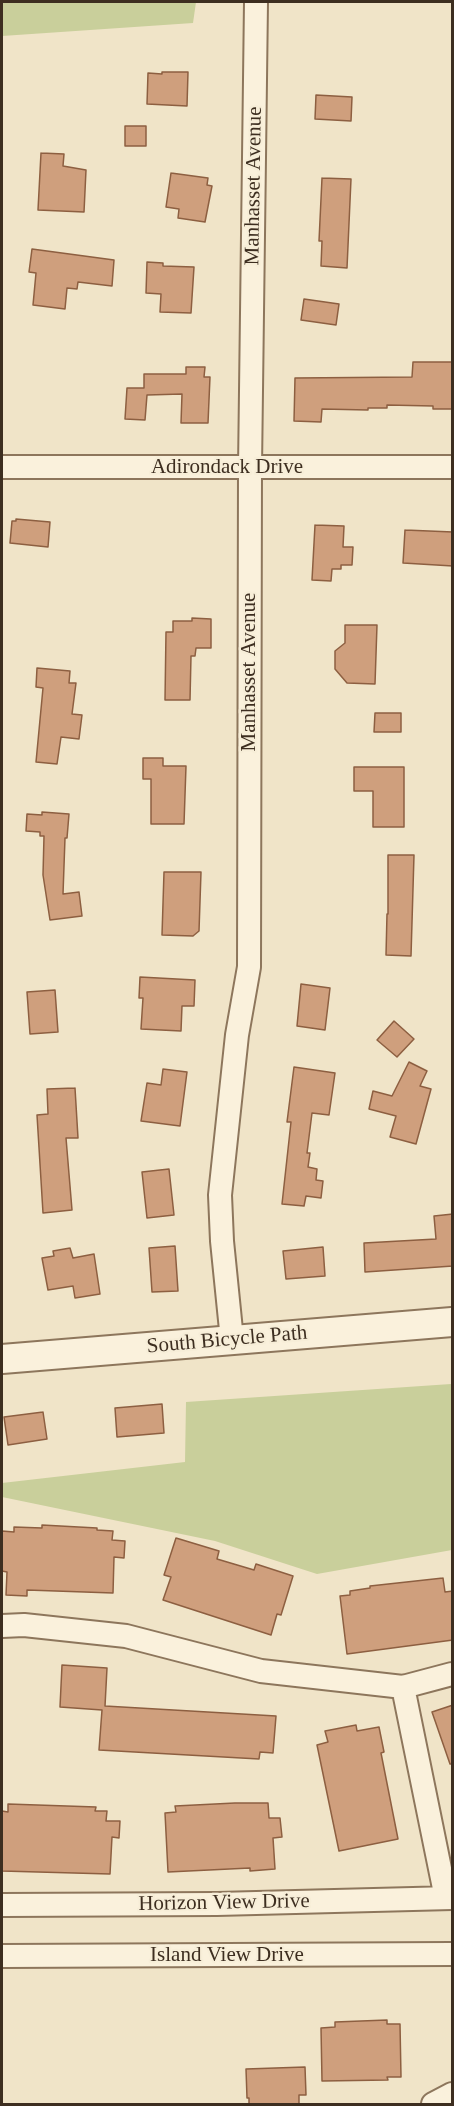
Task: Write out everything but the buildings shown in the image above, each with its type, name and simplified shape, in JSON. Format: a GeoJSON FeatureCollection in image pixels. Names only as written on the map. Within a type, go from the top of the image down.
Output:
{"type":"FeatureCollection","features":[{"type":"Feature","properties":{"kind":"street","name":"Manhasset Avenue"},"geometry":{"type":"LineString","coordinates":[[232,1340],[222,1241],[220,1195],[237,1035],[249,967],[250,468],[256,2]]}},
{"type":"Feature","properties":{"kind":"street","name":"Adirondack Drive"},"geometry":{"type":"LineString","coordinates":[[2,467],[453,467]]}},
{"type":"Feature","properties":{"kind":"street","name":"South Bicycle Path"},"geometry":{"type":"LineString","coordinates":[[2,1359],[453,1322]]}},
{"type":"Feature","properties":{"kind":"street"},"geometry":{"type":"LineString","coordinates":[[2,1626],[24,1625],[126,1636],[261,1671],[403,1687],[453,1674]]}},
{"type":"Feature","properties":{"kind":"street","name":"Horizon View Drive"},"geometry":{"type":"LineString","coordinates":[[2,1905],[217,1904],[449,1898],[403,1687]]}},
{"type":"Feature","properties":{"kind":"street","name":"Island View Drive"},"geometry":{"type":"LineString","coordinates":[[2,1956],[453,1954]]}},
{"type":"Feature","properties":{"kind":"green space"},"geometry":{"type":"Polygon","coordinates":[[[2,2],[196,2],[193,23],[2,36],[2,2]]]}},
{"type":"Feature","properties":{"kind":"green space"},"geometry":{"type":"Polygon","coordinates":[[[451,1384],[452,1550],[317,1574],[215,1541],[2,1497],[2,1483],[185,1462],[186,1402],[451,1384]]]}}]}
